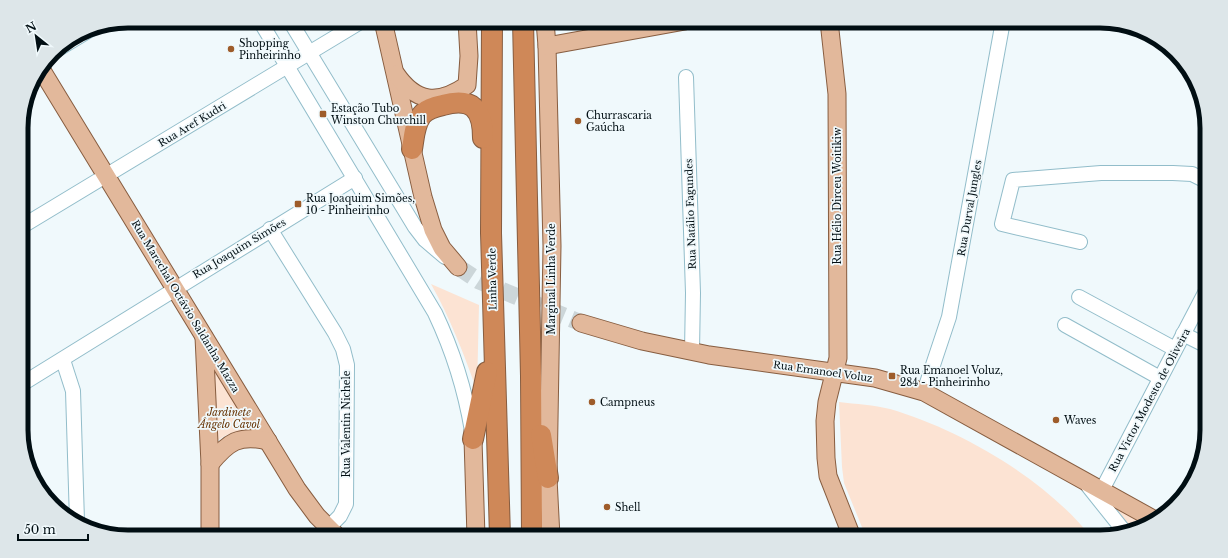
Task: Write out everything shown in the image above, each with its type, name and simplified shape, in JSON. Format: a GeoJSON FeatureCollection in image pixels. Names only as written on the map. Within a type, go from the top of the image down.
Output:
{"type":"FeatureCollection","features":[{"type":"Feature","properties":{"kind":"highway","name":"Linha Verde"},"geometry":{"type":"LineString","coordinates":[[492,28],[491,234],[493,343],[500,530]]}},
{"type":"Feature","properties":{"kind":"highway"},"geometry":{"type":"LineString","coordinates":[[523,28],[531,376],[532,530]]}},
{"type":"Feature","properties":{"kind":"highway"},"geometry":{"type":"LineString","coordinates":[[412,149],[416,125],[422,115],[430,108],[454,102],[468,103],[476,110],[483,126],[486,219],[491,234]]}},
{"type":"Feature","properties":{"kind":"highway"},"geometry":{"type":"LineString","coordinates":[[473,439],[493,343]]}},
{"type":"Feature","properties":{"kind":"highway"},"geometry":{"type":"LineString","coordinates":[[531,376],[548,478]]}},
{"type":"Feature","properties":{"kind":"main road"},"geometry":{"type":"LineString","coordinates":[[385,28],[423,197],[433,230],[442,248],[458,267]]}},
{"type":"Feature","properties":{"kind":"main road"},"geometry":{"type":"LineString","coordinates":[[395,72],[404,86],[419,96],[436,99],[452,95],[467,85],[467,28]]}},
{"type":"Feature","properties":{"kind":"main road","name":"Marginal Linha Verde"},"geometry":{"type":"LineString","coordinates":[[546,28],[552,246],[548,478],[551,530]]}},
{"type":"Feature","properties":{"kind":"main road"},"geometry":{"type":"LineString","coordinates":[[547,46],[646,28]]}},
{"type":"Feature","properties":{"kind":"main road","name":"Rua Hélio Dirceu Woitikiw"},"geometry":{"type":"LineString","coordinates":[[830,28],[837,94],[838,358],[827,402],[825,421],[826,458],[828,476],[849,530]]}},
{"type":"Feature","properties":{"kind":"main road","name":"Rua Marechal Octávio Saldanha Mazza"},"geometry":{"type":"LineString","coordinates":[[44,74],[301,495],[330,530]]}},
{"type":"Feature","properties":{"kind":"main road","name":"Rua Emanoel Voluz"},"geometry":{"type":"LineString","coordinates":[[581,323],[642,341],[709,355],[835,371],[875,378],[924,392],[1150,517]]}},
{"type":"Feature","properties":{"kind":"main road"},"geometry":{"type":"LineString","coordinates":[[204,335],[210,464],[210,530]]}},
{"type":"Feature","properties":{"kind":"main road"},"geometry":{"type":"LineString","coordinates":[[210,464],[223,448],[236,440],[254,438],[268,441]]}},
{"type":"Feature","properties":{"kind":"main road"},"geometry":{"type":"LineString","coordinates":[[473,439],[476,530]]}},
{"type":"Feature","properties":{"kind":"street"},"geometry":{"type":"LineString","coordinates":[[264,28],[427,297],[445,334],[462,383],[473,439]]}},
{"type":"Feature","properties":{"kind":"street"},"geometry":{"type":"LineString","coordinates":[[294,28],[416,227],[436,250],[458,267]]}},
{"type":"Feature","properties":{"kind":"street","name":"Rua Aref Kudri"},"geometry":{"type":"LineString","coordinates":[[28,223],[350,28]]}},
{"type":"Feature","properties":{"kind":"street","name":"Rua Durval Jungles"},"geometry":{"type":"LineString","coordinates":[[924,392],[949,317],[1001,28]]}},
{"type":"Feature","properties":{"kind":"street","name":"Rua Natálio Fagundes"},"geometry":{"type":"LineString","coordinates":[[686,77],[693,293],[692,351]]}},
{"type":"Feature","properties":{"kind":"street"},"geometry":{"type":"LineString","coordinates":[[1080,242],[1002,224],[1013,180],[1101,173],[1173,173],[1192,174],[1200,178]]}},
{"type":"Feature","properties":{"kind":"street","name":"Rua Joaquim Simões"},"geometry":{"type":"LineString","coordinates":[[28,380],[63,360],[270,229],[355,178]]}},
{"type":"Feature","properties":{"kind":"street","name":"Rua Valentin Nichele"},"geometry":{"type":"LineString","coordinates":[[270,229],[335,333],[343,349],[347,365],[346,504],[335,530]]}},
{"type":"Feature","properties":{"kind":"street"},"geometry":{"type":"LineString","coordinates":[[1079,297],[1175,349]]}},
{"type":"Feature","properties":{"kind":"street","name":"Rua Victor Modesto de Oliveira"},"geometry":{"type":"LineString","coordinates":[[1102,490],[1200,302]]}},
{"type":"Feature","properties":{"kind":"street"},"geometry":{"type":"LineString","coordinates":[[1065,325],[1160,378]]}},
{"type":"Feature","properties":{"kind":"street"},"geometry":{"type":"LineString","coordinates":[[1183,334],[1200,342]]}},
{"type":"Feature","properties":{"kind":"street"},"geometry":{"type":"LineString","coordinates":[[63,360],[73,391],[77,516]]}},
{"type":"Feature","properties":{"kind":"street"},"geometry":{"type":"LineString","coordinates":[[1081,478],[1109,509],[1122,527]]}},
{"type":"Feature","properties":{"kind":"green space"},"geometry":{"type":"Polygon","coordinates":[[[431,284],[479,305],[477,391],[456,336],[431,284]]]}},
{"type":"Feature","properties":{"kind":"green space","name":"Jardinete Ângelo Cavol"},"geometry":{"type":"Polygon","coordinates":[[[211,364],[256,430],[234,432],[224,436],[215,443],[211,364]]]}},
{"type":"Feature","properties":{"kind":"green space"},"geometry":{"type":"Polygon","coordinates":[[[839,402],[890,409],[944,429],[1000,459],[1026,476],[1050,495],[1085,530],[863,530],[844,483],[839,402]]]}},
{"type":"Feature","properties":{"kind":"green space"},"geometry":{"type":"Polygon","coordinates":[[[1110,497],[1147,518],[1125,527],[1115,512],[1110,497]]]}},
{"type":"Feature","properties":{"kind":"tunnel"},"geometry":{"type":"LineString","coordinates":[[458,267],[479,281],[581,323]]}},
{"type":"Feature","properties":{"kind":"place","name":"Shopping Pinheirinho"},"geometry":{"type":"Point","coordinates":[231,49]}},
{"type":"Feature","properties":{"kind":"place","name":"Estação Tubo Winston Churchill"},"geometry":{"type":"Point","coordinates":[323,114]}},
{"type":"Feature","properties":{"kind":"place","name":"Churrascaria Gaúcha"},"geometry":{"type":"Point","coordinates":[578,121]}},
{"type":"Feature","properties":{"kind":"place","name":"Rua Joaquim Simões, 10 - Pinheirinho"},"geometry":{"type":"Point","coordinates":[298,204]}},
{"type":"Feature","properties":{"kind":"place","name":"Rua Emanoel Voluz, 284 - Pinheirinho"},"geometry":{"type":"Point","coordinates":[892,376]}},
{"type":"Feature","properties":{"kind":"place","name":"Campneus"},"geometry":{"type":"Point","coordinates":[592,402]}},
{"type":"Feature","properties":{"kind":"place","name":"Waves"},"geometry":{"type":"Point","coordinates":[1056,420]}},
{"type":"Feature","properties":{"kind":"place","name":"Shell"},"geometry":{"type":"Point","coordinates":[607,507]}}]}
